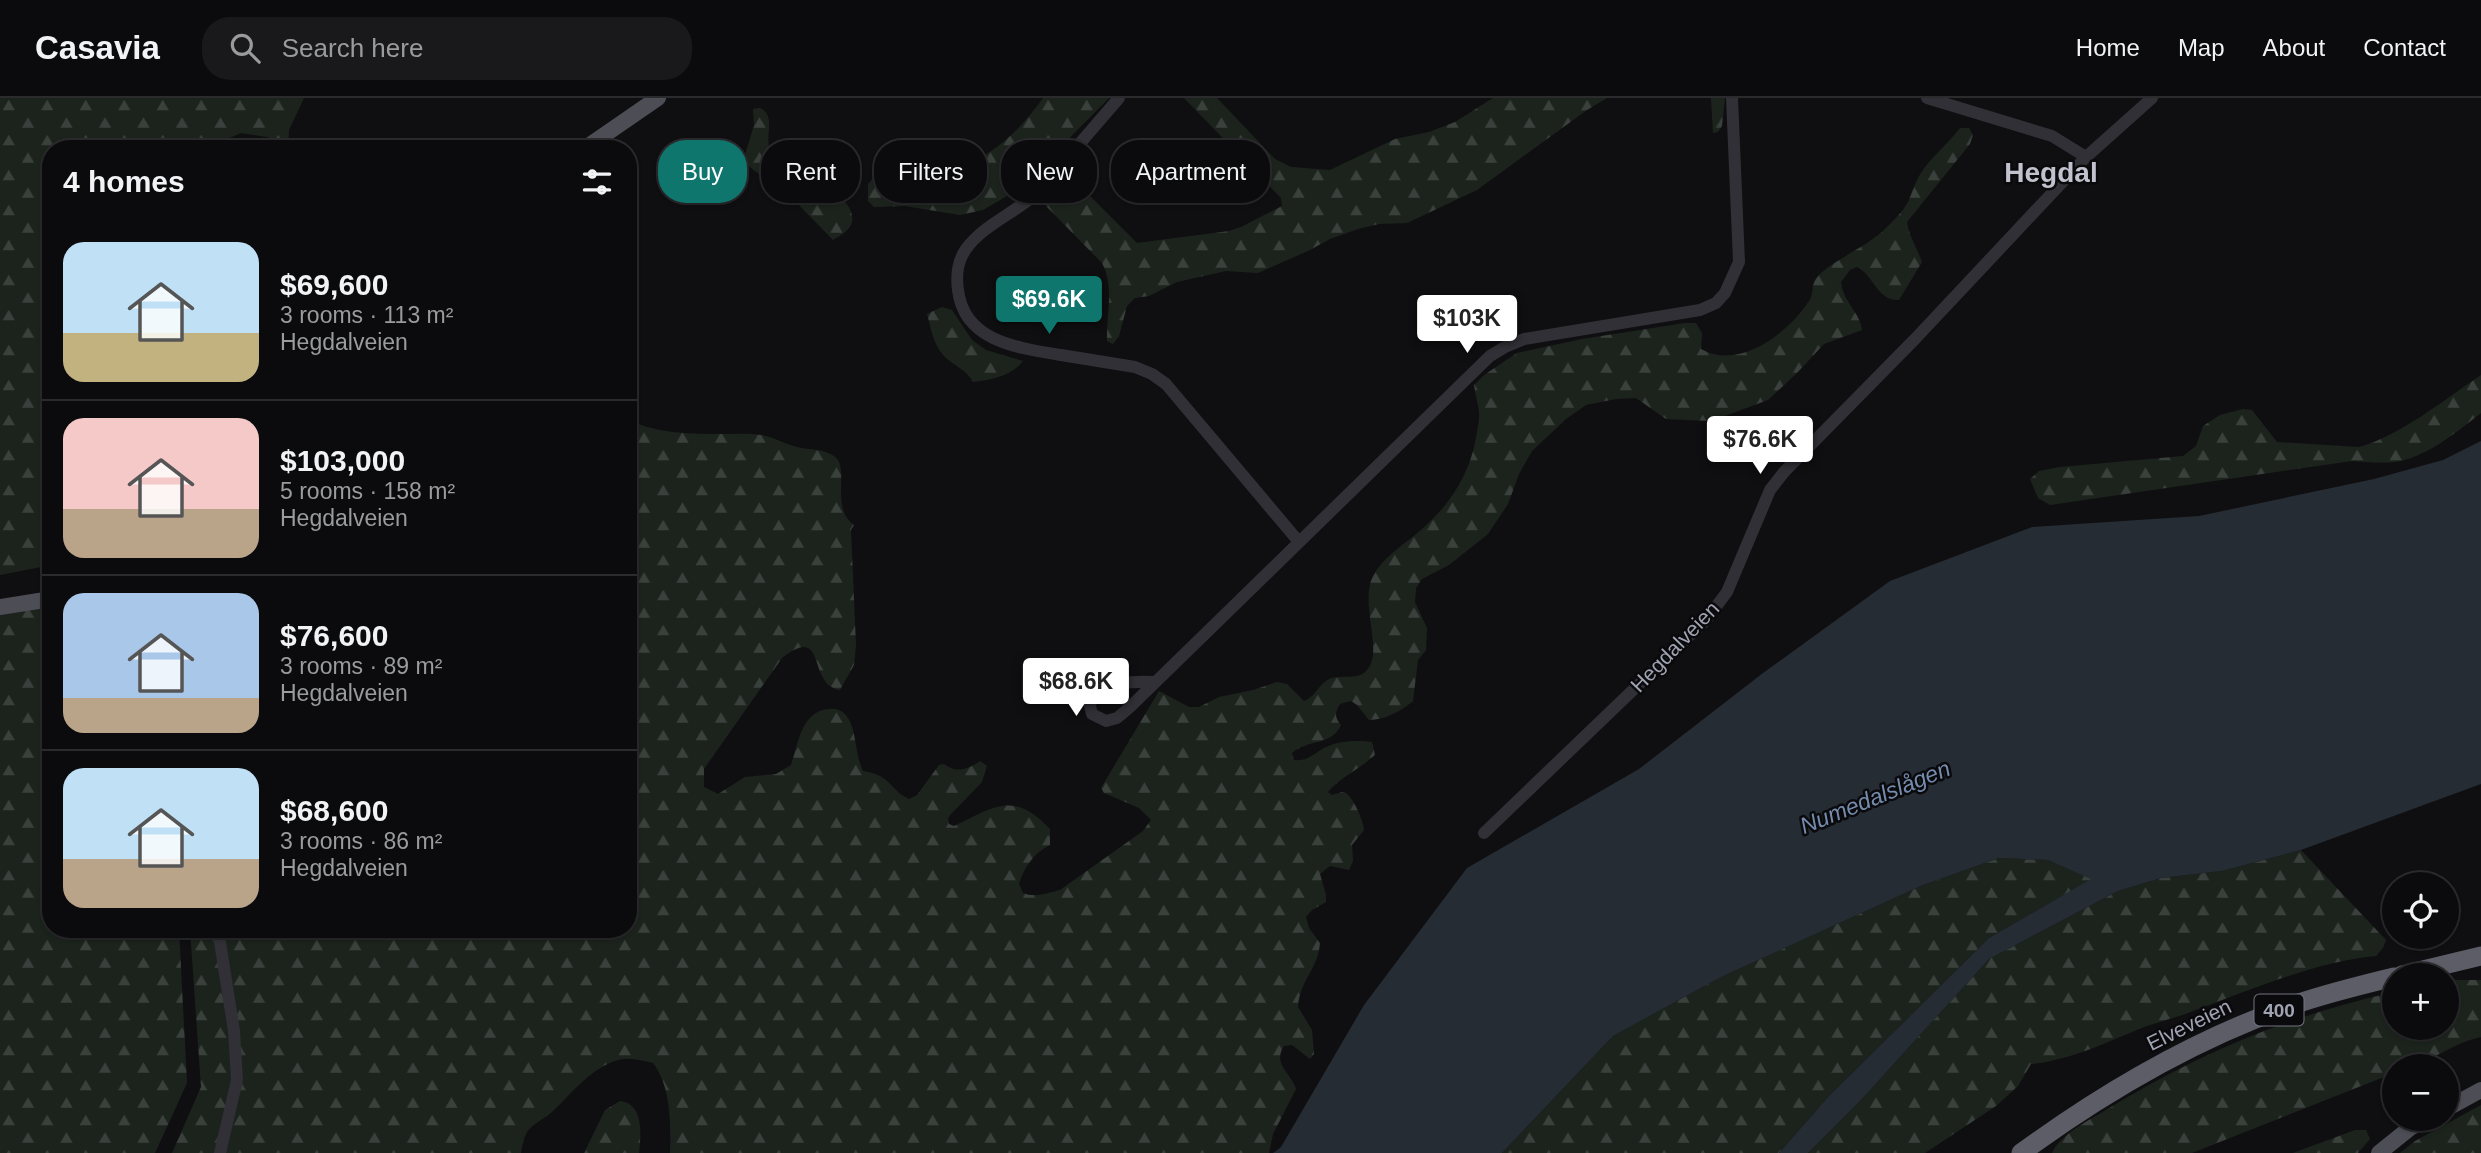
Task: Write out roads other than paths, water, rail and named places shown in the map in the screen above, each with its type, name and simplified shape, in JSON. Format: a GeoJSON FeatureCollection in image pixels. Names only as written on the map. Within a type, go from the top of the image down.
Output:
{"type":"FeatureCollection","features":[{"type":"Feature","properties":{"kind":"highway"},"geometry":{"type":"LineString","coordinates":[[2452,963],[2481,956]]}},
{"type":"Feature","properties":{"kind":"highway","name":"Elveveien"},"geometry":{"type":"LineString","coordinates":[[2021,1153],[2123,1084],[2211,1038],[2297,1004],[2382,980]]}},
{"type":"Feature","properties":{"kind":"main road"},"geometry":{"type":"LineString","coordinates":[[597,140],[658,98]]}},
{"type":"Feature","properties":{"kind":"main road"},"geometry":{"type":"LineString","coordinates":[[0,607],[42,600]]}},
{"type":"Feature","properties":{"kind":"main road"},"geometry":{"type":"LineString","coordinates":[[2459,1102],[2481,1090]]}},
{"type":"Feature","properties":{"kind":"main road"},"geometry":{"type":"LineString","coordinates":[[2379,1153],[2406,1131]]}},
{"type":"Feature","properties":{"kind":"street"},"geometry":{"type":"LineString","coordinates":[[1119,98],[1037,193],[1024,205],[981,233],[967,247],[959,260],[957,275],[960,301],[974,326],[991,338],[1011,346],[1135,367],[1152,374],[1166,384],[1298,542]]}},
{"type":"Feature","properties":{"kind":"street"},"geometry":{"type":"LineString","coordinates":[[1154,682],[1134,681],[1106,686],[1092,696],[1090,706],[1093,714],[1107,721],[1117,718],[1481,365],[1505,347],[1524,339],[1700,310],[1716,303],[1725,293],[1739,262],[1732,98]]}},
{"type":"Feature","properties":{"kind":"street"},"geometry":{"type":"LineString","coordinates":[[1927,98],[2052,136],[2086,157]]}},
{"type":"Feature","properties":{"kind":"street","name":"Hegdalveien"},"geometry":{"type":"LineString","coordinates":[[1484,834],[1706,620],[1727,592],[1770,490],[1784,472],[1915,339],[2086,157],[2152,98]]}},
{"type":"Feature","properties":{"kind":"street"},"geometry":{"type":"LineString","coordinates":[[218,938],[234,1031],[237,1080],[220,1153]]}},
{"type":"Feature","properties":{"kind":"water","name":"Numedalslågen"},"geometry":{"type":"Polygon","coordinates":[[[2481,441],[2481,784],[2301,850],[2222,871],[2161,878],[2118,891],[1989,959],[1861,1100],[1808,1153],[1779,1153],[1829,1096],[1989,938],[2091,879],[2048,860],[1999,858],[1923,885],[1721,977],[1613,1036],[1502,1153],[1273,1153],[1281,1147],[1364,1005],[1467,868],[1639,769],[1763,673],[1890,581],[2032,527],[2199,516],[2374,479],[2443,460],[2481,441]]]}},
{"type":"Feature","properties":{"kind":"district","name":"Hegdal"},"geometry":{"type":"Point","coordinates":[2051,172]}}]}
